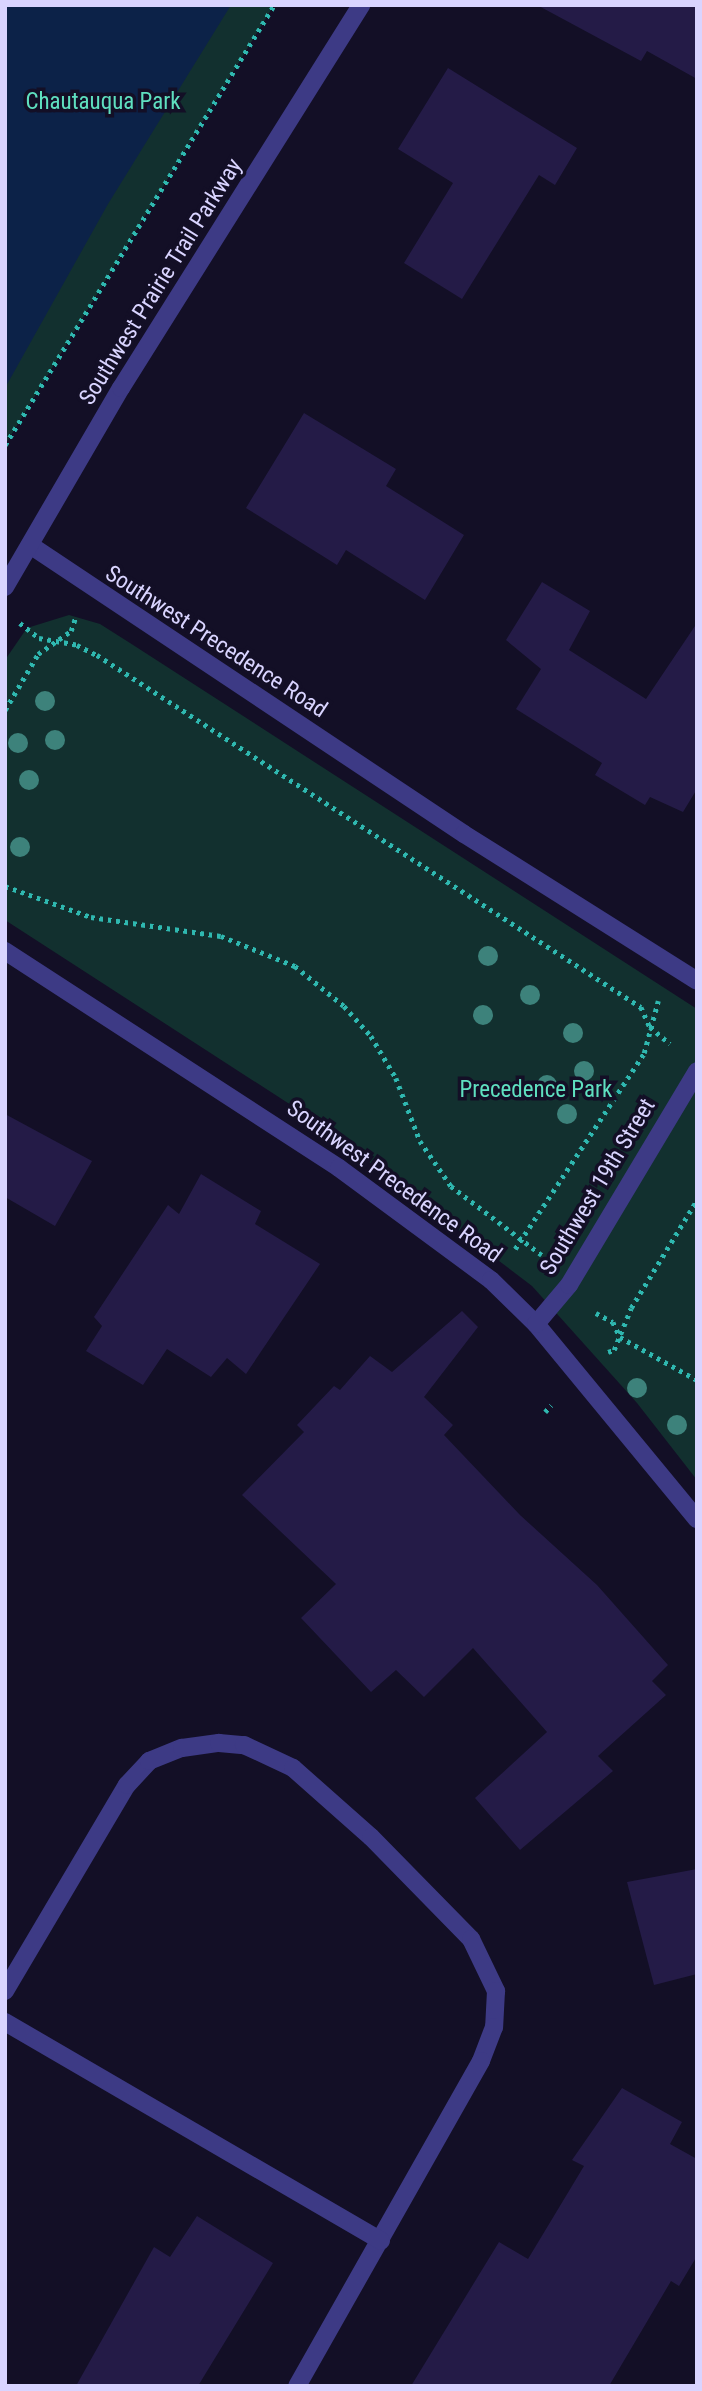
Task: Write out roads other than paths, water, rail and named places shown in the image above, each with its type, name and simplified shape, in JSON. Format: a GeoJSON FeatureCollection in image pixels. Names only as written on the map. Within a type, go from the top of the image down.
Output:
{"type":"FeatureCollection","features":[{"type":"Feature","properties":{"kind":"street","name":"Southwest Prairie Trail Parkway"},"geometry":{"type":"LineString","coordinates":[[5,587],[121,388],[361,5]]}},
{"type":"Feature","properties":{"kind":"street","name":"Southwest Precedence Road"},"geometry":{"type":"LineString","coordinates":[[30,545],[90,589],[697,981]]}},
{"type":"Feature","properties":{"kind":"street","name":"Southwest Precedence Road"},"geometry":{"type":"LineString","coordinates":[[5,951],[339,1168],[491,1280],[536,1324],[697,1519]]}},
{"type":"Feature","properties":{"kind":"street","name":"Southwest 19th Street"},"geometry":{"type":"LineString","coordinates":[[536,1324],[569,1285],[697,1071]]}},
{"type":"Feature","properties":{"kind":"street"},"geometry":{"type":"LineString","coordinates":[[5,1991],[127,1785],[149,1761],[182,1748],[219,1743],[244,1745],[293,1768],[371,1837],[471,1939],[486,1962],[496,1991],[494,2027],[481,2061],[297,2386]]}},
{"type":"Feature","properties":{"kind":"street"},"geometry":{"type":"LineString","coordinates":[[5,2022],[380,2241]]}},
{"type":"Feature","properties":{"kind":"water","name":"Chautauqua Park"},"geometry":{"type":"Polygon","coordinates":[[[5,5],[231,5],[108,204],[5,388],[5,5]]]}},
{"type":"Feature","properties":{"kind":"park label","name":"Precedence Park"},"geometry":{"type":"Point","coordinates":[536,1090]}}]}
